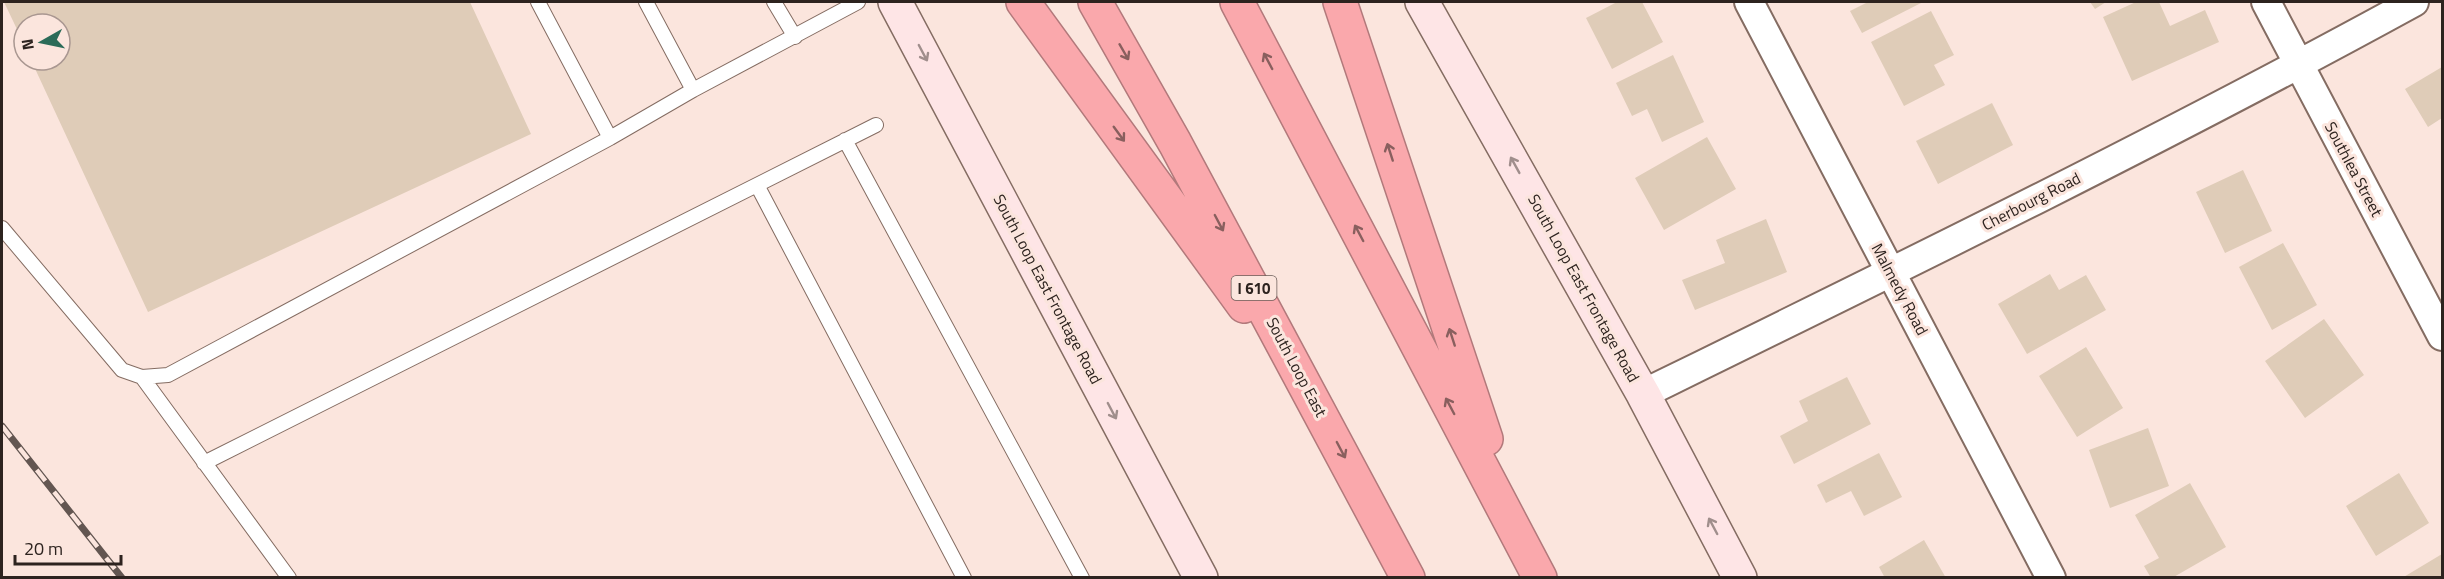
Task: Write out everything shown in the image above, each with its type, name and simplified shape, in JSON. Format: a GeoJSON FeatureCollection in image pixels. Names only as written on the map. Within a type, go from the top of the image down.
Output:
{"type":"FeatureCollection","features":[{"type":"Feature","properties":{"kind":"highway"},"geometry":{"type":"LineString","coordinates":[[1023,2],[1320,410]]}},
{"type":"Feature","properties":{"kind":"highway","name":"South Loop East"},"geometry":{"type":"LineString","coordinates":[[1095,2],[1175,142],[1408,578]]}},
{"type":"Feature","properties":{"kind":"highway"},"geometry":{"type":"LineString","coordinates":[[1237,2],[1540,578]]}},
{"type":"Feature","properties":{"kind":"highway"},"geometry":{"type":"LineString","coordinates":[[1340,2],[1516,532]]}},
{"type":"Feature","properties":{"kind":"main road","name":"South Loop East Frontage Road"},"geometry":{"type":"LineString","coordinates":[[895,2],[1198,577]]}},
{"type":"Feature","properties":{"kind":"main road","name":"South Loop East Frontage Road"},"geometry":{"type":"LineString","coordinates":[[1422,2],[1643,394],[1740,578]]}},
{"type":"Feature","properties":{"kind":"street","name":"Malmedy Road"},"geometry":{"type":"LineString","coordinates":[[1749,2],[2051,578]]}},
{"type":"Feature","properties":{"kind":"street","name":"Southlea Street"},"geometry":{"type":"LineString","coordinates":[[2266,2],[2442,336]]}},
{"type":"Feature","properties":{"kind":"street","name":"Cherbourg Road"},"geometry":{"type":"LineString","coordinates":[[1643,394],[1892,272],[2300,64],[2414,2]]}},
{"type":"Feature","properties":{"kind":"lane"},"geometry":{"type":"LineString","coordinates":[[538,2],[610,138]]}},
{"type":"Feature","properties":{"kind":"lane"},"geometry":{"type":"LineString","coordinates":[[646,2],[693,90]]}},
{"type":"Feature","properties":{"kind":"lane"},"geometry":{"type":"LineString","coordinates":[[774,2],[795,37]]}},
{"type":"Feature","properties":{"kind":"lane"},"geometry":{"type":"LineString","coordinates":[[2,228],[122,370],[142,378],[168,375],[858,2]]}},
{"type":"Feature","properties":{"kind":"lane"},"geometry":{"type":"LineString","coordinates":[[204,463],[876,125]]}},
{"type":"Feature","properties":{"kind":"lane"},"geometry":{"type":"LineString","coordinates":[[845,140],[1082,578]]}},
{"type":"Feature","properties":{"kind":"lane"},"geometry":{"type":"LineString","coordinates":[[758,185],[964,578]]}},
{"type":"Feature","properties":{"kind":"lane"},"geometry":{"type":"LineString","coordinates":[[142,378],[289,578]]}},
{"type":"Feature","properties":{"kind":"building"},"geometry":{"type":"Polygon","coordinates":[[[4,2],[470,2],[531,134],[148,312],[37,72],[72,72],[72,12],[12,12],[12,19],[4,2]]]}},
{"type":"Feature","properties":{"kind":"building"},"geometry":{"type":"Polygon","coordinates":[[[1617,2],[1642,2],[1663,42],[1612,69],[1586,18],[1617,2]]]}},
{"type":"Feature","properties":{"kind":"building"},"geometry":{"type":"Polygon","coordinates":[[[1865,2],[1923,2],[1862,33],[1850,11],[1865,2]]]}},
{"type":"Feature","properties":{"kind":"building"},"geometry":{"type":"Polygon","coordinates":[[[2090,2],[2106,2],[2095,9],[2090,2]]]}},
{"type":"Feature","properties":{"kind":"building"},"geometry":{"type":"Polygon","coordinates":[[[2136,2],[2159,2],[2170,26],[2205,10],[2219,42],[2132,81],[2103,17],[2136,2]]]}},
{"type":"Feature","properties":{"kind":"building"},"geometry":{"type":"Polygon","coordinates":[[[1931,11],[1954,55],[1934,65],[1945,85],[1904,106],[1871,42],[1931,11]]]}},
{"type":"Feature","properties":{"kind":"building"},"geometry":{"type":"Polygon","coordinates":[[[1673,55],[1704,122],[1662,142],[1647,109],[1632,116],[1616,83],[1673,55]]]}},
{"type":"Feature","properties":{"kind":"building"},"geometry":{"type":"Polygon","coordinates":[[[2442,67],[2442,118],[2428,127],[2405,89],[2442,67]]]}},
{"type":"Feature","properties":{"kind":"building"},"geometry":{"type":"Polygon","coordinates":[[[1992,103],[2013,145],[1938,184],[1916,141],[1992,103]]]}},
{"type":"Feature","properties":{"kind":"building"},"geometry":{"type":"Polygon","coordinates":[[[1707,137],[1736,189],[1664,230],[1635,178],[1707,137]]]}},
{"type":"Feature","properties":{"kind":"building"},"geometry":{"type":"Polygon","coordinates":[[[2243,170],[2272,231],[2225,253],[2196,192],[2243,170]]]}},
{"type":"Feature","properties":{"kind":"building"},"geometry":{"type":"Polygon","coordinates":[[[1766,219],[1787,272],[1695,310],[1682,280],[1725,263],[1716,240],[1766,219]]]}},
{"type":"Feature","properties":{"kind":"building"},"geometry":{"type":"Polygon","coordinates":[[[2283,243],[2317,305],[2272,330],[2239,267],[2283,243]]]}},
{"type":"Feature","properties":{"kind":"building"},"geometry":{"type":"Polygon","coordinates":[[[2050,274],[2059,290],[2086,275],[2106,310],[2027,354],[1998,304],[2050,274]]]}},
{"type":"Feature","properties":{"kind":"building"},"geometry":{"type":"Polygon","coordinates":[[[2324,319],[2364,375],[2305,418],[2265,361],[2324,319]]]}},
{"type":"Feature","properties":{"kind":"building"},"geometry":{"type":"Polygon","coordinates":[[[2086,347],[2123,408],[2077,437],[2039,376],[2086,347]]]}},
{"type":"Feature","properties":{"kind":"building"},"geometry":{"type":"Polygon","coordinates":[[[1847,377],[1871,424],[1794,464],[1780,436],[1808,421],[1799,401],[1847,377]]]}},
{"type":"Feature","properties":{"kind":"building"},"geometry":{"type":"Polygon","coordinates":[[[2148,428],[2169,486],[2110,508],[2089,450],[2148,428]]]}},
{"type":"Feature","properties":{"kind":"building"},"geometry":{"type":"Polygon","coordinates":[[[1879,453],[1902,497],[1864,516],[1851,491],[1826,503],[1817,485],[1879,453]]]}},
{"type":"Feature","properties":{"kind":"building"},"geometry":{"type":"Polygon","coordinates":[[[2399,473],[2429,523],[2376,556],[2346,506],[2399,473]]]}},
{"type":"Feature","properties":{"kind":"building"},"geometry":{"type":"Polygon","coordinates":[[[2190,483],[2226,547],[2172,578],[2151,578],[2144,566],[2159,558],[2135,515],[2190,483]]]}},
{"type":"Feature","properties":{"kind":"building"},"geometry":{"type":"Polygon","coordinates":[[[1924,540],[1946,578],[1885,578],[1879,567],[1924,540]]]}},
{"type":"Feature","properties":{"kind":"building"},"geometry":{"type":"Polygon","coordinates":[[[2442,554],[2442,578],[2402,578],[2442,554]]]}},
{"type":"Feature","properties":{"kind":"railway"},"geometry":{"type":"LineString","coordinates":[[2,426],[122,578]]}}]}
